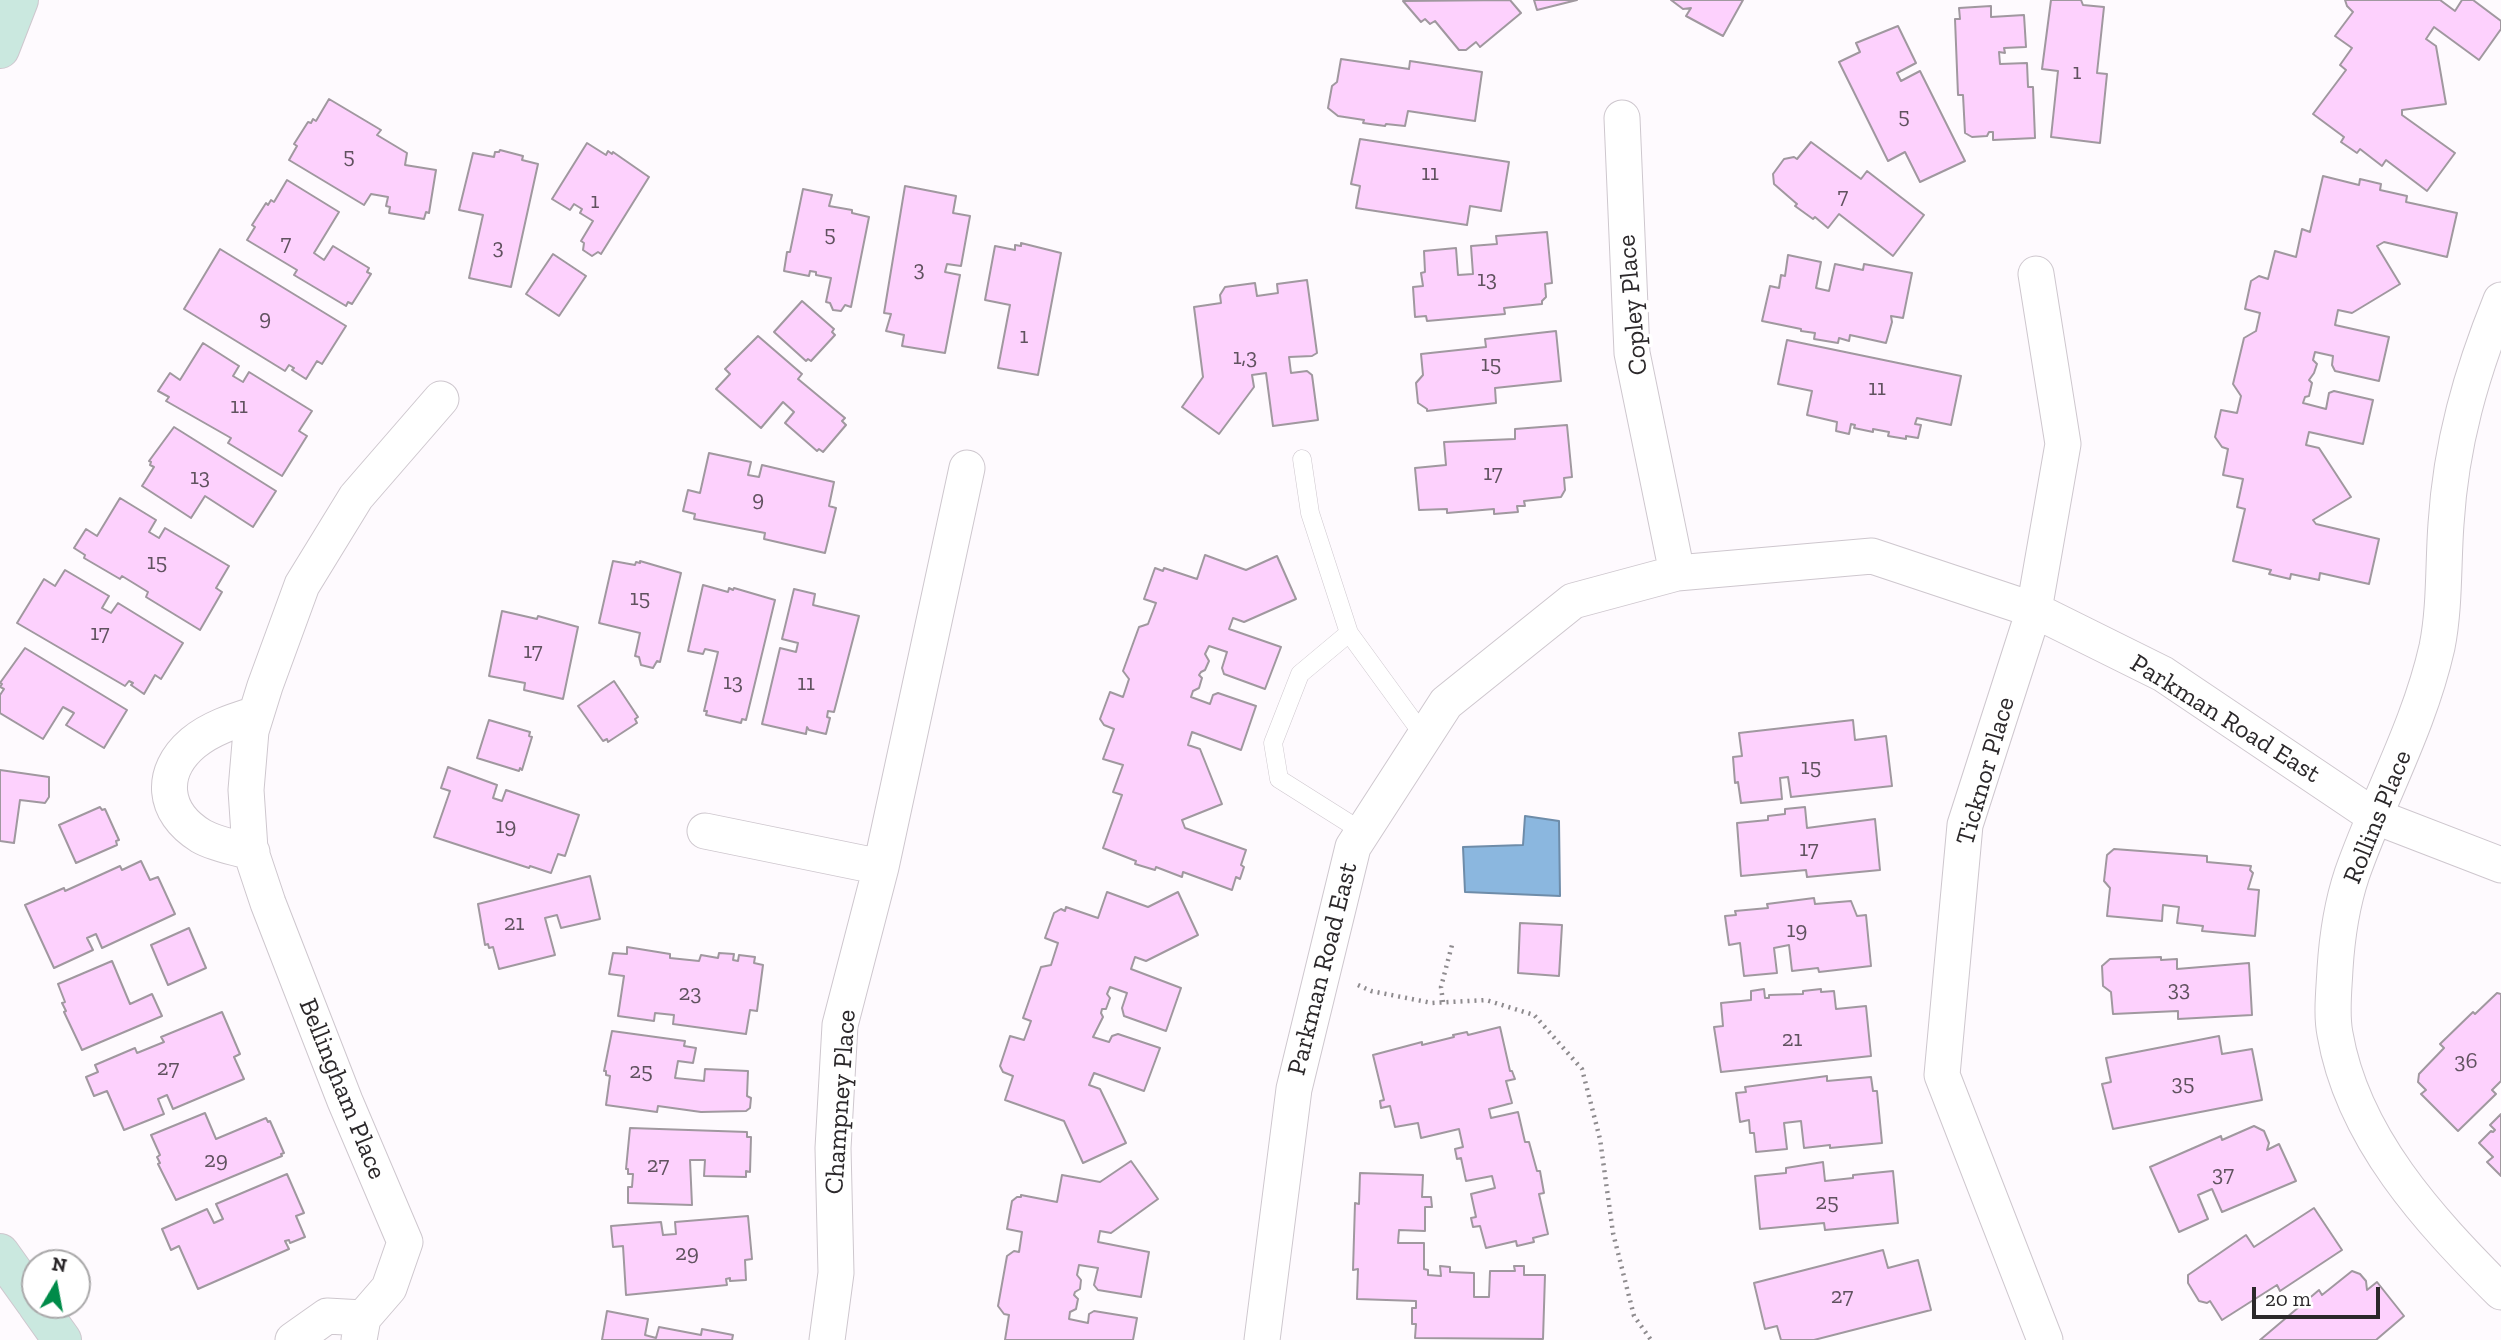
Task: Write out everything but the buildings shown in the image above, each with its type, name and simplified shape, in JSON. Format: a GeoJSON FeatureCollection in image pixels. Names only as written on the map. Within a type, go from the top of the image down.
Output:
{"type":"FeatureCollection","features":[{"type":"Feature","properties":{"kind":"street"},"geometry":{"type":"LineString","coordinates":[[0,49],[19,0]]}},
{"type":"Feature","properties":{"kind":"street","name":"Copley Place"},"geometry":{"type":"LineString","coordinates":[[1622,118],[1632,353],[1677,573]]}},
{"type":"Feature","properties":{"kind":"street","name":"Ticknor Place"},"geometry":{"type":"LineString","coordinates":[[2036,274],[2063,444],[2034,610],[1965,825],[1942,1075],[2045,1340]]}},
{"type":"Feature","properties":{"kind":"street","name":"Rollins Place"},"geometry":{"type":"LineString","coordinates":[[2501,300],[2467,393],[2453,455],[2439,637],[2430,674],[2409,738],[2374,816],[2351,877],[2337,937],[2334,1031],[2344,1073],[2364,1121],[2393,1170],[2472,1263],[2501,1292]]}},
{"type":"Feature","properties":{"kind":"street","name":"Bellingham Place"},"geometry":{"type":"LineString","coordinates":[[293,1340],[327,1316],[361,1329],[388,1288],[405,1242],[345,1101],[268,903],[252,852],[246,790],[251,731],[302,585],[356,497],[441,399]]}},
{"type":"Feature","properties":{"kind":"street","name":"Champney Place"},"geometry":{"type":"LineString","coordinates":[[827,1340],[836,1273],[833,1148],[840,1025],[881,867],[967,468]]}},
{"type":"Feature","properties":{"kind":"street","name":"Parkman Road East"},"geometry":{"type":"LineString","coordinates":[[1262,1340],[1294,1089],[1353,847],[1446,703],[1573,601],[1677,573],[1872,556],[2034,610],[2163,674],[2374,816],[2501,865]]}},
{"type":"Feature","properties":{"kind":"street"},"geometry":{"type":"LineString","coordinates":[[252,852],[202,837],[191,828],[176,812],[170,799],[169,780],[177,759],[194,741],[222,725],[256,714]]}},
{"type":"Feature","properties":{"kind":"street"},"geometry":{"type":"LineString","coordinates":[[705,831],[881,867]]}},
{"type":"Feature","properties":{"kind":"street"},"geometry":{"type":"LineString","coordinates":[[0,1253],[21,1283]]}},
{"type":"Feature","properties":{"kind":"street"},"geometry":{"type":"LineString","coordinates":[[47,1319],[62,1340]]}},
{"type":"Feature","properties":{"kind":"lane"},"geometry":{"type":"LineString","coordinates":[[1302,459],[1310,513],[1349,633],[1424,736]]}},
{"type":"Feature","properties":{"kind":"lane"},"geometry":{"type":"LineString","coordinates":[[1349,633],[1300,674],[1273,743],[1279,779],[1363,832]]}},
{"type":"Feature","properties":{"kind":"path"},"geometry":{"type":"LineString","coordinates":[[1443,1002],[1441,987],[1452,945]]}},
{"type":"Feature","properties":{"kind":"path"},"geometry":{"type":"LineString","coordinates":[[1323,970],[1371,991],[1432,1003],[1486,1000],[1534,1015],[1582,1069],[1600,1139],[1614,1233],[1634,1317],[1651,1340]]}},
{"type":"Feature","properties":{"kind":"water"},"geometry":{"type":"Polygon","coordinates":[[[1525,816],[1559,821],[1560,896],[1465,892],[1463,847],[1523,845],[1525,816]]]}}]}
